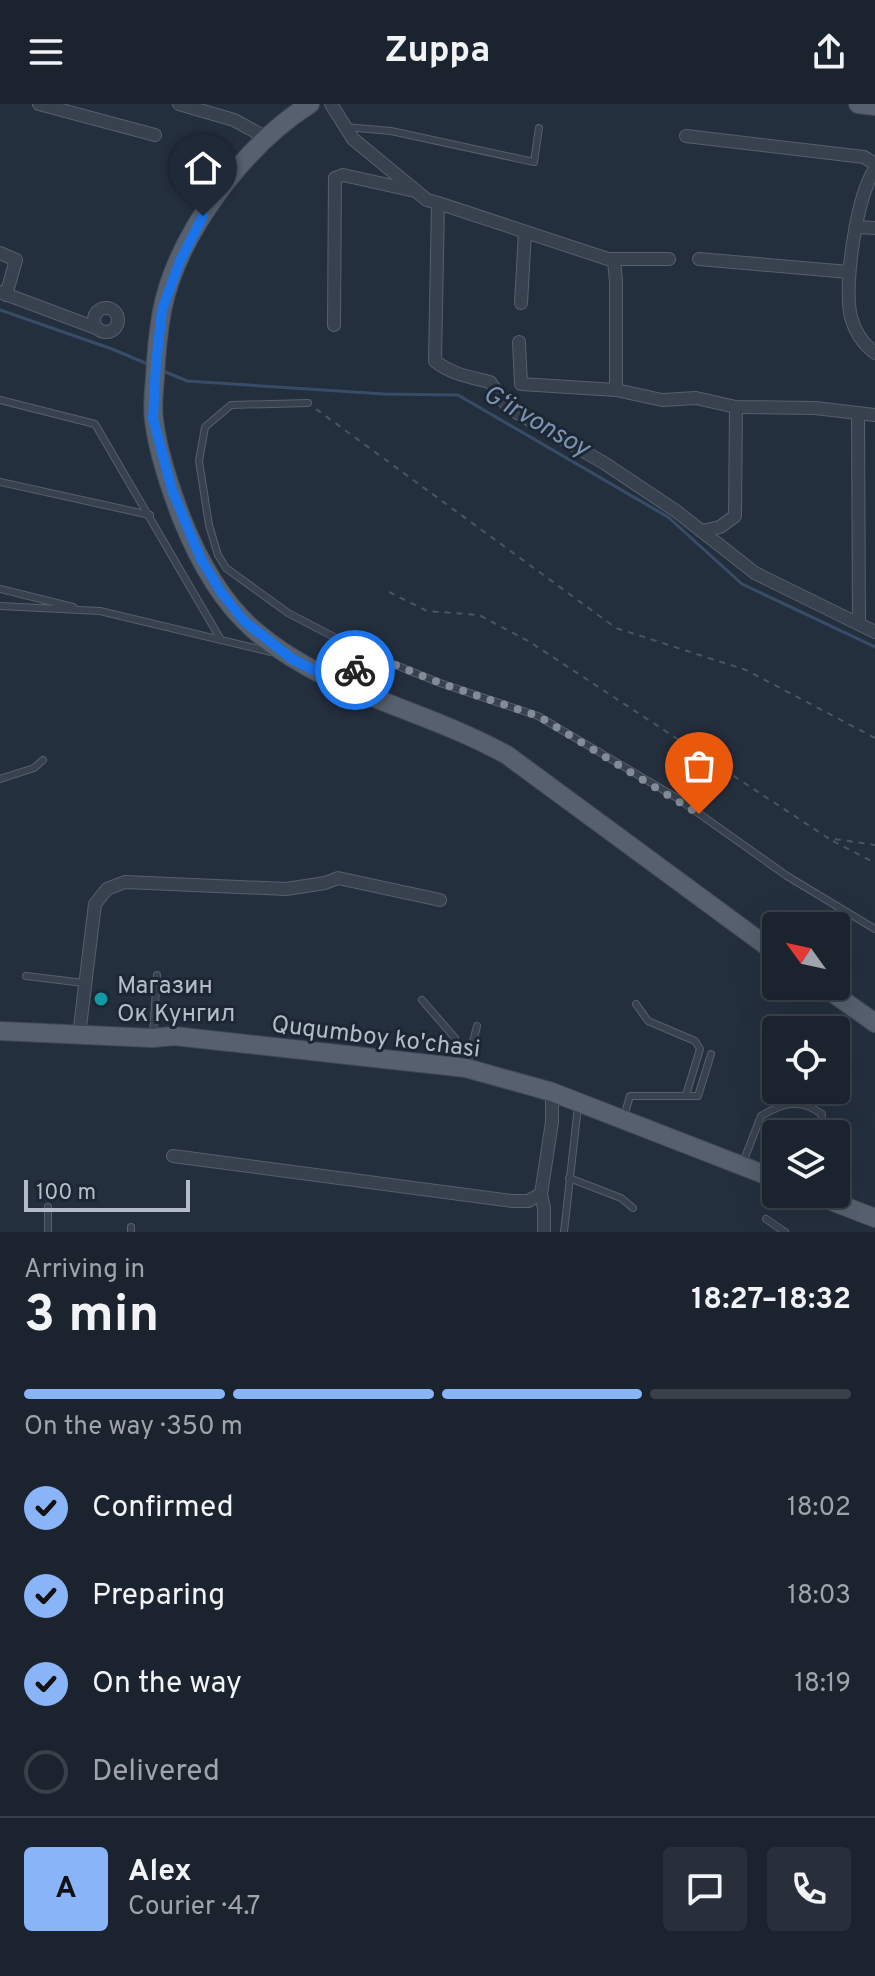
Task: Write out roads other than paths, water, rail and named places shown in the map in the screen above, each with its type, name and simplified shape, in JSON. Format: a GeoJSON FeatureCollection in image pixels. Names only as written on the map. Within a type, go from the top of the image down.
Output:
{"type":"FeatureCollection","features":[{"type":"Feature","properties":{"kind":"main road"},"geometry":{"type":"LineString","coordinates":[[310,104],[265,137],[232,175],[203,216],[180,261],[162,310],[153,418],[172,490],[201,559],[244,621],[292,659],[351,689],[470,734],[507,755],[762,943]]}},
{"type":"Feature","properties":{"kind":"main road"},"geometry":{"type":"LineString","coordinates":[[858,104],[875,106]]}},
{"type":"Feature","properties":{"kind":"main road"},"geometry":{"type":"LineString","coordinates":[[843,1000],[875,1023]]}},
{"type":"Feature","properties":{"kind":"main road","name":"Ququmboy ko'chasi"},"geometry":{"type":"LineString","coordinates":[[0,1031],[152,1038],[174,1036],[466,1068],[552,1092],[762,1174]]}},
{"type":"Feature","properties":{"kind":"main road"},"geometry":{"type":"LineString","coordinates":[[849,1208],[875,1218]]}},
{"type":"Feature","properties":{"kind":"street"},"geometry":{"type":"LineString","coordinates":[[39,104],[155,135]]}},
{"type":"Feature","properties":{"kind":"street"},"geometry":{"type":"LineString","coordinates":[[179,104],[234,120],[265,137]]}},
{"type":"Feature","properties":{"kind":"street"},"geometry":{"type":"LineString","coordinates":[[331,104],[353,139],[427,200],[611,259],[669,259]]}},
{"type":"Feature","properties":{"kind":"street"},"geometry":{"type":"LineString","coordinates":[[686,136],[864,157],[875,166],[860,205],[849,272],[850,315],[857,334],[875,353]]}},
{"type":"Feature","properties":{"kind":"street"},"geometry":{"type":"LineString","coordinates":[[334,325],[335,178],[343,175],[418,192]]}},
{"type":"Feature","properties":{"kind":"street"},"geometry":{"type":"LineString","coordinates":[[438,203],[435,361],[459,375],[490,382],[509,408],[604,463],[755,573],[875,632]]}},
{"type":"Feature","properties":{"kind":"street"},"geometry":{"type":"LineString","coordinates":[[857,227],[875,228]]}},
{"type":"Feature","properties":{"kind":"street"},"geometry":{"type":"LineString","coordinates":[[521,303],[525,232]]}},
{"type":"Feature","properties":{"kind":"street"},"geometry":{"type":"LineString","coordinates":[[0,253],[16,260],[3,293],[96,328]]}},
{"type":"Feature","properties":{"kind":"street"},"geometry":{"type":"LineString","coordinates":[[611,259],[616,281],[616,390]]}},
{"type":"Feature","properties":{"kind":"street"},"geometry":{"type":"LineString","coordinates":[[699,259],[849,272]]}},
{"type":"Feature","properties":{"kind":"street"},"geometry":{"type":"LineString","coordinates":[[519,342],[521,384],[616,390],[662,400],[696,398],[736,407],[815,408],[875,415]]}},
{"type":"Feature","properties":{"kind":"street"},"geometry":{"type":"LineString","coordinates":[[701,531],[720,527],[735,516],[736,407]]}},
{"type":"Feature","properties":{"kind":"street"},"geometry":{"type":"LineString","coordinates":[[858,413],[859,624]]}},
{"type":"Feature","properties":{"kind":"street"},"geometry":{"type":"LineString","coordinates":[[79,1035],[95,904],[107,889],[125,882],[286,889],[338,878],[440,900]]}},
{"type":"Feature","properties":{"kind":"street"},"geometry":{"type":"LineString","coordinates":[[544,1232],[541,1194],[552,1122],[552,1092]]}},
{"type":"Feature","properties":{"kind":"street"},"geometry":{"type":"LineString","coordinates":[[173,1156],[512,1201],[528,1201],[541,1194]]}},
{"type":"Feature","properties":{"kind":"lane"},"geometry":{"type":"LineString","coordinates":[[345,127],[391,131],[534,162],[539,128]]}},
{"type":"Feature","properties":{"kind":"lane"},"geometry":{"type":"LineString","coordinates":[[0,400],[95,424],[221,640]]}},
{"type":"Feature","properties":{"kind":"lane"},"geometry":{"type":"LineString","coordinates":[[308,403],[231,405],[205,427],[199,461],[209,525],[218,555],[226,568],[288,613],[361,651],[440,683],[538,716],[677,798],[787,876],[875,929]]}},
{"type":"Feature","properties":{"kind":"lane"},"geometry":{"type":"LineString","coordinates":[[0,482],[150,515]]}},
{"type":"Feature","properties":{"kind":"lane"},"geometry":{"type":"LineString","coordinates":[[0,589],[85,610]]}},
{"type":"Feature","properties":{"kind":"lane"},"geometry":{"type":"LineString","coordinates":[[0,606],[100,611],[292,659]]}},
{"type":"Feature","properties":{"kind":"lane"},"geometry":{"type":"LineString","coordinates":[[351,689],[361,651]]}},
{"type":"Feature","properties":{"kind":"lane"},"geometry":{"type":"LineString","coordinates":[[0,779],[34,768],[43,760]]}},
{"type":"Feature","properties":{"kind":"lane"},"geometry":{"type":"LineString","coordinates":[[152,1038],[157,975]]}},
{"type":"Feature","properties":{"kind":"lane"},"geometry":{"type":"LineString","coordinates":[[26,976],[84,983]]}},
{"type":"Feature","properties":{"kind":"lane"},"geometry":{"type":"LineString","coordinates":[[422,1000],[455,1038],[466,1068]]}},
{"type":"Feature","properties":{"kind":"lane"},"geometry":{"type":"LineString","coordinates":[[636,1004],[648,1021],[695,1041],[700,1049],[686,1095]]}},
{"type":"Feature","properties":{"kind":"lane"},"geometry":{"type":"LineString","coordinates":[[466,1068],[477,1026]]}},
{"type":"Feature","properties":{"kind":"lane"},"geometry":{"type":"LineString","coordinates":[[622,1120],[630,1096],[698,1096],[711,1054]]}},
{"type":"Feature","properties":{"kind":"lane"},"geometry":{"type":"LineString","coordinates":[[564,1232],[579,1103]]}},
{"type":"Feature","properties":{"kind":"lane"},"geometry":{"type":"LineString","coordinates":[[742,1166],[761,1116],[786,1103],[811,1106],[822,1114],[821,1120]]}},
{"type":"Feature","properties":{"kind":"lane"},"geometry":{"type":"LineString","coordinates":[[569,1178],[621,1198],[633,1208]]}},
{"type":"Feature","properties":{"kind":"lane"},"geometry":{"type":"LineString","coordinates":[[48,1207],[48,1232]]}},
{"type":"Feature","properties":{"kind":"lane"},"geometry":{"type":"LineString","coordinates":[[766,1219],[785,1232]]}},
{"type":"Feature","properties":{"kind":"waterway","name":"G‘irvonsoy"},"geometry":{"type":"LineString","coordinates":[[0,310],[150,365]]}},
{"type":"Feature","properties":{"kind":"waterway","name":"G‘irvonsoy"},"geometry":{"type":"LineString","coordinates":[[161,370],[187,381],[384,394],[458,395],[668,517],[742,584],[875,647]]}},
{"type":"Feature","properties":{"kind":"place","name":"Магазин Ок Кунгил"},"geometry":{"type":"Point","coordinates":[101,999]}}]}
